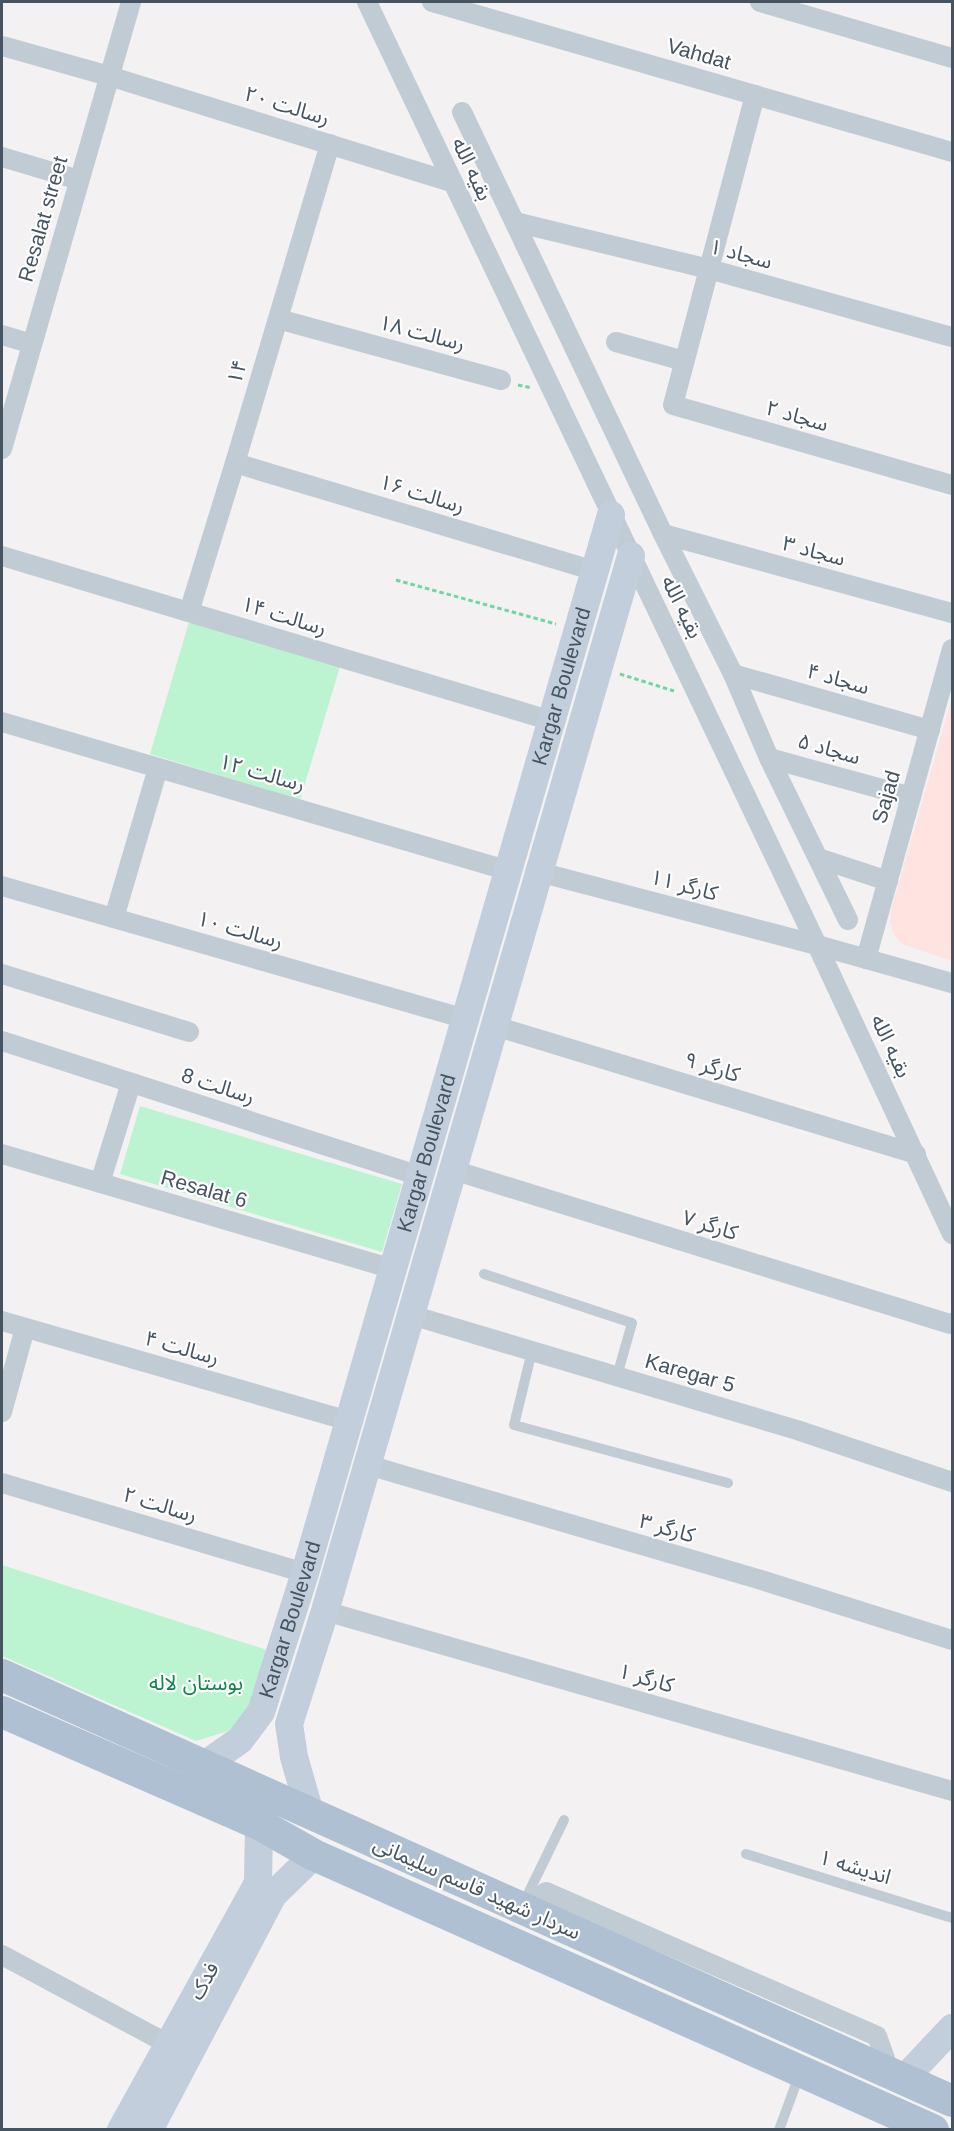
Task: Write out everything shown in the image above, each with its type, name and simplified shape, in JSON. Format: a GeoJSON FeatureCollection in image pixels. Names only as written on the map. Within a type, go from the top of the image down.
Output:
{"type":"FeatureCollection","features":[{"type":"Feature","properties":{"kind":"main road","name":"سردار شهید قاسم سلیمانی"},"geometry":{"type":"LineString","coordinates":[[2,1675],[952,2101]]}},
{"type":"Feature","properties":{"kind":"main road"},"geometry":{"type":"LineString","coordinates":[[2,1712],[259,1824],[314,1855],[933,2130]]}},
{"type":"Feature","properties":{"kind":"street","name":"Resalat street"},"geometry":{"type":"LineString","coordinates":[[2,449],[131,2]]}},
{"type":"Feature","properties":{"kind":"street","name":"بقیه الله"},"geometry":{"type":"LineString","coordinates":[[367,2],[817,945],[952,1234]]}},
{"type":"Feature","properties":{"kind":"street","name":"Vahdat"},"geometry":{"type":"LineString","coordinates":[[432,2],[952,152]]}},
{"type":"Feature","properties":{"kind":"street"},"geometry":{"type":"LineString","coordinates":[[759,2],[952,58]]}},
{"type":"Feature","properties":{"kind":"street","name":"رسالت ۲۰"},"geometry":{"type":"LineString","coordinates":[[2,46],[109,76],[451,182]]}},
{"type":"Feature","properties":{"kind":"street","name":"سجاد ۲"},"geometry":{"type":"LineString","coordinates":[[755,95],[673,405],[952,484]]}},
{"type":"Feature","properties":{"kind":"street","name":"بقیه الله"},"geometry":{"type":"LineString","coordinates":[[462,112],[663,534],[733,674],[769,758],[848,920]]}},
{"type":"Feature","properties":{"kind":"street","name":"۱۴"},"geometry":{"type":"LineString","coordinates":[[189,612],[330,144]]}},
{"type":"Feature","properties":{"kind":"street"},"geometry":{"type":"LineString","coordinates":[[2,157],[79,180]]}},
{"type":"Feature","properties":{"kind":"street","name":"سجاد ۱"},"geometry":{"type":"LineString","coordinates":[[515,222],[709,269],[952,337]]}},
{"type":"Feature","properties":{"kind":"street","name":"رسالت ۱۸"},"geometry":{"type":"LineString","coordinates":[[278,319],[501,380]]}},
{"type":"Feature","properties":{"kind":"street"},"geometry":{"type":"LineString","coordinates":[[2,335],[32,344]]}},
{"type":"Feature","properties":{"kind":"street"},"geometry":{"type":"LineString","coordinates":[[616,342],[684,361]]}},
{"type":"Feature","properties":{"kind":"street","name":"رسالت ۱۶"},"geometry":{"type":"LineString","coordinates":[[235,463],[595,571]]}},
{"type":"Feature","properties":{"kind":"street","name":"Kargar Boulevard"},"geometry":{"type":"LineString","coordinates":[[203,1766],[240,1740],[261,1712],[305,1573],[365,1368],[611,516]]}},
{"type":"Feature","properties":{"kind":"street","name":"سجاد ۳"},"geometry":{"type":"LineString","coordinates":[[663,534],[952,613]]}},
{"type":"Feature","properties":{"kind":"street","name":"رسالت ۱۴"},"geometry":{"type":"LineString","coordinates":[[2,556],[552,721]]}},
{"type":"Feature","properties":{"kind":"street","name":"Kargar Boulevard"},"geometry":{"type":"LineString","coordinates":[[310,1813],[294,1757],[289,1724],[326,1611],[631,556]]}},
{"type":"Feature","properties":{"kind":"street","name":"Sajad"},"geometry":{"type":"LineString","coordinates":[[866,959],[952,649]]}},
{"type":"Feature","properties":{"kind":"street","name":"سجاد ۴"},"geometry":{"type":"LineString","coordinates":[[733,674],[930,730]]}},
{"type":"Feature","properties":{"kind":"street","name":"رسالت ۱۲"},"geometry":{"type":"LineString","coordinates":[[2,722],[509,870]]}},
{"type":"Feature","properties":{"kind":"street","name":"سجاد ۵"},"geometry":{"type":"LineString","coordinates":[[769,758],[911,797]]}},
{"type":"Feature","properties":{"kind":"street"},"geometry":{"type":"LineString","coordinates":[[114,918],[158,768]]}},
{"type":"Feature","properties":{"kind":"street"},"geometry":{"type":"LineString","coordinates":[[818,858],[888,881]]}},
{"type":"Feature","properties":{"kind":"street","name":"کارگر ۱۱"},"geometry":{"type":"LineString","coordinates":[[539,872],[952,983]]}},
{"type":"Feature","properties":{"kind":"street","name":"رسالت ۱۰"},"geometry":{"type":"LineString","coordinates":[[2,886],[466,1019]]}},
{"type":"Feature","properties":{"kind":"street"},"geometry":{"type":"LineString","coordinates":[[2,974],[189,1032]]}},
{"type":"Feature","properties":{"kind":"street","name":"کارگر ۹"},"geometry":{"type":"LineString","coordinates":[[495,1026],[916,1154]]}},
{"type":"Feature","properties":{"kind":"street","name":"رسالت 8"},"geometry":{"type":"LineString","coordinates":[[2,1041],[420,1176]]}},
{"type":"Feature","properties":{"kind":"street"},"geometry":{"type":"LineString","coordinates":[[100,1183],[131,1083]]}},
{"type":"Feature","properties":{"kind":"street","name":"Resalat 6"},"geometry":{"type":"LineString","coordinates":[[2,1154],[393,1269]]}},
{"type":"Feature","properties":{"kind":"street","name":"کارگر ۷"},"geometry":{"type":"LineString","coordinates":[[453,1170],[939,1321],[952,1323]]}},
{"type":"Feature","properties":{"kind":"street","name":"Karegar 5"},"geometry":{"type":"LineString","coordinates":[[411,1315],[797,1430],[952,1482]]}},
{"type":"Feature","properties":{"kind":"street","name":"رسالت ۴"},"geometry":{"type":"LineString","coordinates":[[2,1321],[349,1421]]}},
{"type":"Feature","properties":{"kind":"street"},"geometry":{"type":"LineString","coordinates":[[2,1412],[25,1328]]}},
{"type":"Feature","properties":{"kind":"street"},"geometry":{"type":"LineString","coordinates":[[365,1368],[393,1376]]}},
{"type":"Feature","properties":{"kind":"street","name":"کارگر ۳"},"geometry":{"type":"LineString","coordinates":[[368,1465],[758,1579],[952,1640]]}},
{"type":"Feature","properties":{"kind":"street","name":"رسالت ۲"},"geometry":{"type":"LineString","coordinates":[[2,1483],[305,1573]]}},
{"type":"Feature","properties":{"kind":"street","name":"کارگر ۱"},"geometry":{"type":"LineString","coordinates":[[326,1611],[952,1791]]}},
{"type":"Feature","properties":{"kind":"street"},"geometry":{"type":"LineString","coordinates":[[261,1712],[265,1720],[272,1725],[280,1727],[289,1724]]}},
{"type":"Feature","properties":{"kind":"street","name":"فدک"},"geometry":{"type":"LineString","coordinates":[[149,2130],[266,1889],[259,1824]]}},
{"type":"Feature","properties":{"kind":"street","name":"فدک"},"geometry":{"type":"LineString","coordinates":[[121,2130],[168,2044],[266,1889],[314,1855]]}},
{"type":"Feature","properties":{"kind":"street"},"geometry":{"type":"LineString","coordinates":[[2,1955],[168,2044]]}},
{"type":"Feature","properties":{"kind":"street"},"geometry":{"type":"LineString","coordinates":[[897,2076],[952,2028]]}},
{"type":"Feature","properties":{"kind":"lane"},"geometry":{"type":"LineString","coordinates":[[484,1274],[632,1323],[617,1376]]}},
{"type":"Feature","properties":{"kind":"lane"},"geometry":{"type":"LineString","coordinates":[[532,1351],[514,1425],[728,1483]]}},
{"type":"Feature","properties":{"kind":"lane"},"geometry":{"type":"LineString","coordinates":[[522,1908],[564,1820]]}},
{"type":"Feature","properties":{"kind":"lane","name":"اندیشه ۱"},"geometry":{"type":"LineString","coordinates":[[746,1854],[952,1918]]}},
{"type":"Feature","properties":{"kind":"lane"},"geometry":{"type":"LineString","coordinates":[[779,2130],[801,2070]]}},
{"type":"Feature","properties":{"kind":"path"},"geometry":{"type":"LineString","coordinates":[[501,380],[554,394]]}},
{"type":"Feature","properties":{"kind":"path"},"geometry":{"type":"LineString","coordinates":[[396,580],[578,630]]}},
{"type":"Feature","properties":{"kind":"path"},"geometry":{"type":"LineString","coordinates":[[598,667],[699,698]]}},
{"type":"Feature","properties":{"kind":"shaded area"},"geometry":{"type":"Polygon","coordinates":[[[952,698],[952,961],[902,944],[894,935],[890,922],[891,910],[952,698]]]}},
{"type":"Feature","properties":{"kind":"green space"},"geometry":{"type":"Polygon","coordinates":[[[194,605],[345,650],[300,800],[150,754],[194,605]]]}},
{"type":"Feature","properties":{"kind":"green space"},"geometry":{"type":"Polygon","coordinates":[[[140,1106],[402,1184],[382,1252],[120,1174],[140,1106]]]}},
{"type":"Feature","properties":{"kind":"green space","name":"بوستان لاله"},"geometry":{"type":"Polygon","coordinates":[[[2,1565],[270,1651],[254,1709],[228,1731],[196,1741],[2,1656],[2,1565]]]}}]}
